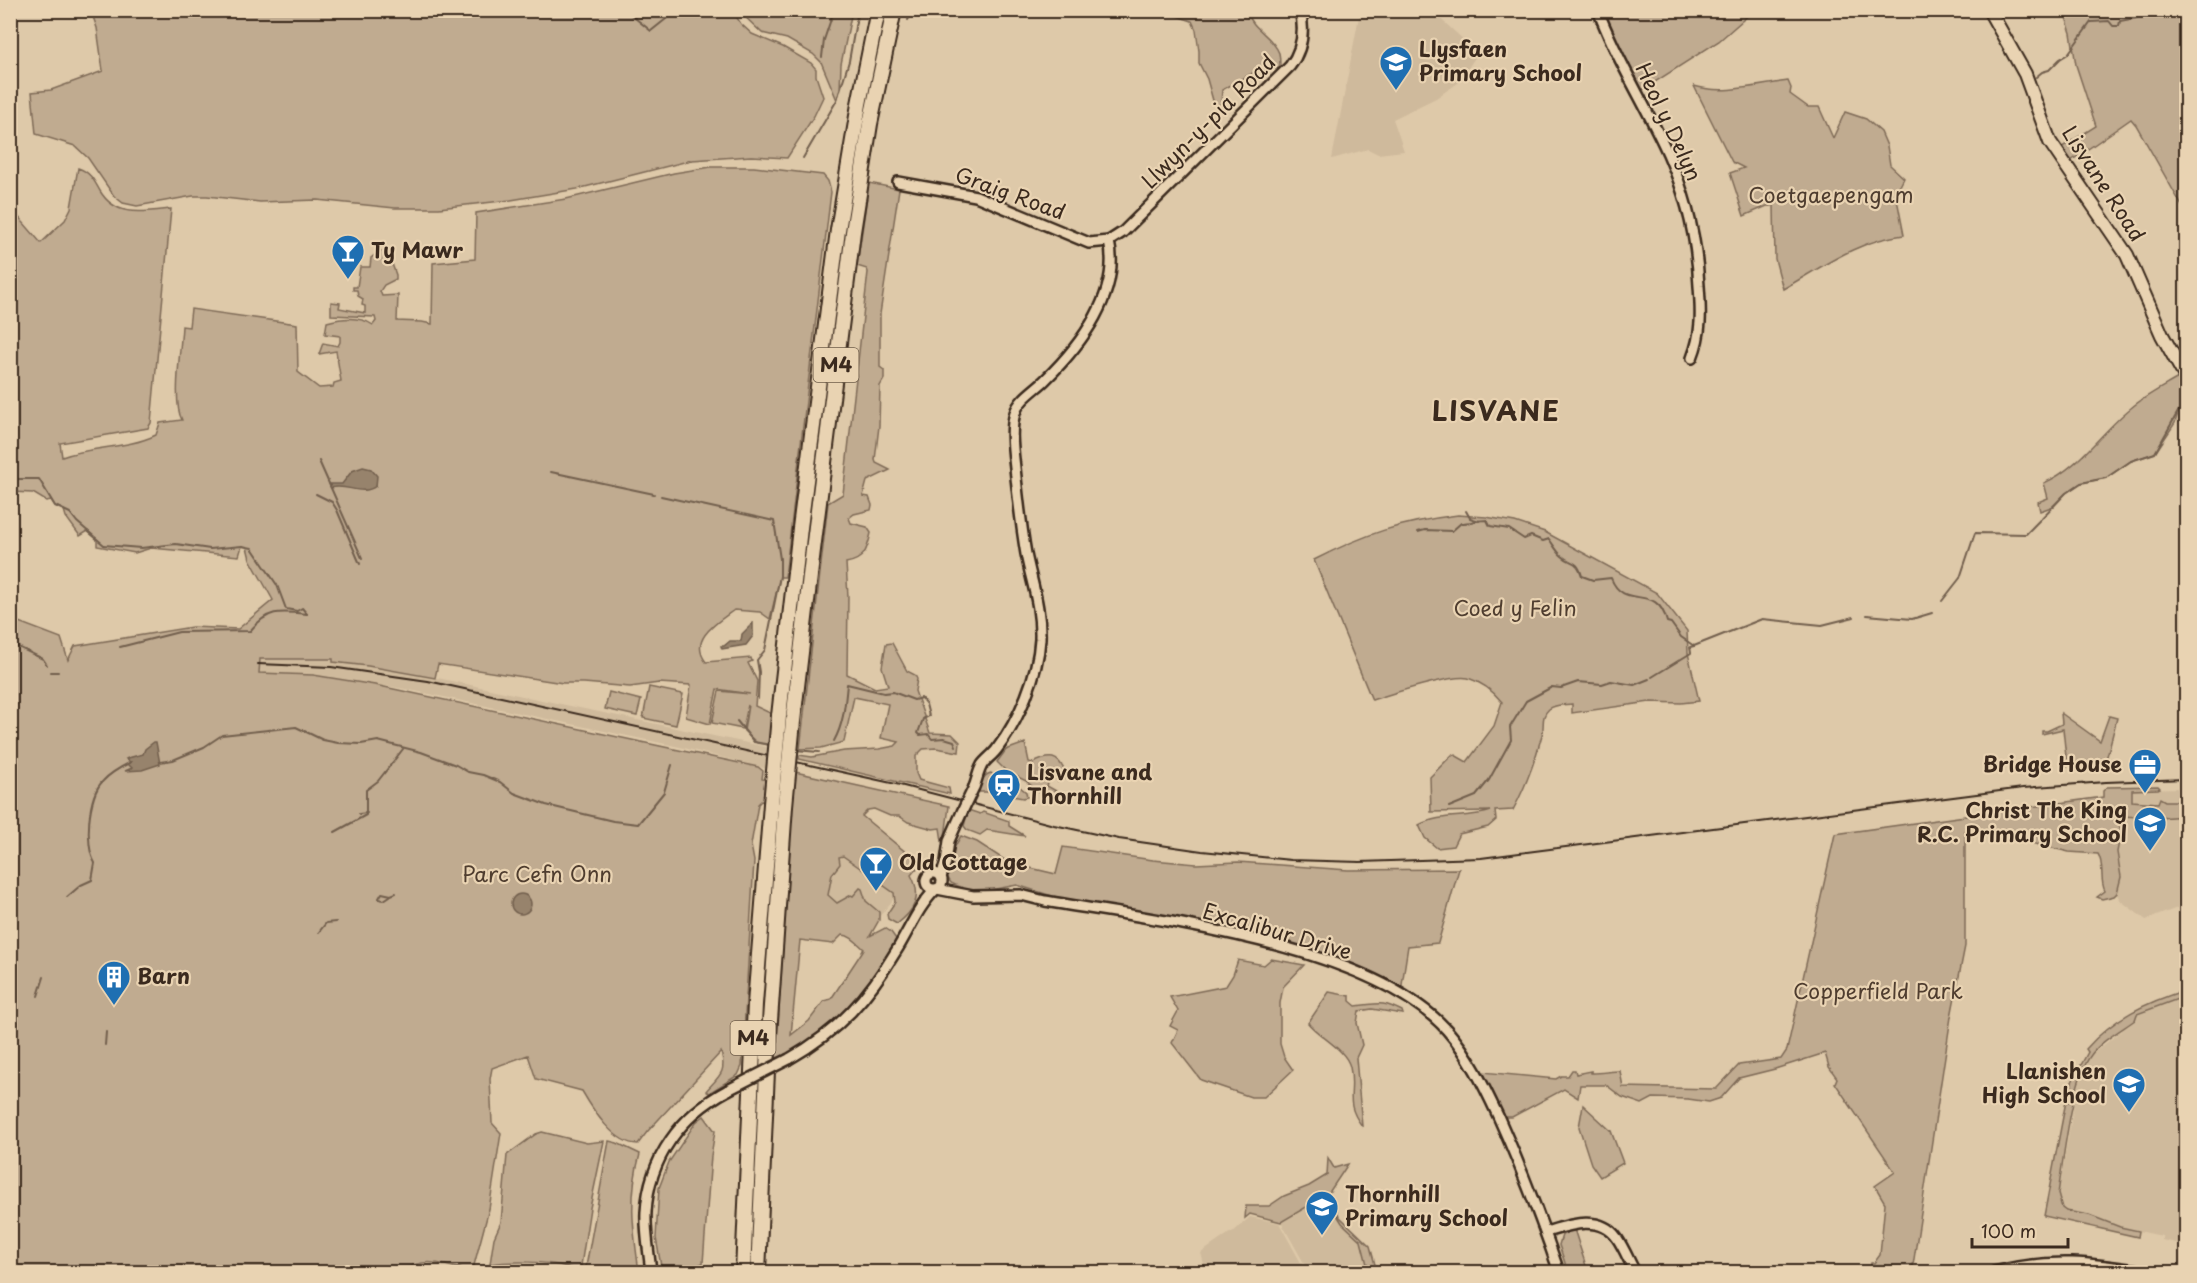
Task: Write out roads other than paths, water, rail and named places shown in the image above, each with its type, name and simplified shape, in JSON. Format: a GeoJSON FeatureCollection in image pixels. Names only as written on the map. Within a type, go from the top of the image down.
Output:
{"type":"FeatureCollection","features":[{"type":"Feature","properties":{"kind":"highway","name":"M4"},"geometry":{"type":"LineString","coordinates":[[758,1272],[778,805],[779,716],[800,528],[838,230],[857,114],[878,10]]}},
{"type":"Feature","properties":{"kind":"highway","name":"M4"},"geometry":{"type":"LineString","coordinates":[[743,1272],[756,992],[778,805],[793,721],[854,232],[870,124],[894,10]]}},
{"type":"Feature","properties":{"kind":"main road","name":"Lisvane Road"},"geometry":{"type":"LineString","coordinates":[[1989,10],[2025,74],[2050,142],[2124,249],[2162,335],[2187,378]]}},
{"type":"Feature","properties":{"kind":"street","name":"Llwyn-y-pia Road"},"geometry":{"type":"LineString","coordinates":[[1109,241],[1123,232],[1173,184],[1290,66],[1298,55],[1303,36],[1300,10]]}},
{"type":"Feature","properties":{"kind":"street","name":"Heol y Delyn"},"geometry":{"type":"LineString","coordinates":[[1598,10],[1617,55],[1667,153],[1688,210],[1696,254],[1700,296],[1699,340],[1692,358]]}},
{"type":"Feature","properties":{"kind":"street","name":"Graig Road"},"geometry":{"type":"LineString","coordinates":[[898,182],[976,196],[1089,243],[1109,241]]}},
{"type":"Feature","properties":{"kind":"street"},"geometry":{"type":"LineString","coordinates":[[651,1272],[646,1213],[648,1196],[655,1169],[669,1141],[682,1124],[701,1107],[728,1090],[789,1059],[831,1032],[862,1003],[885,969],[922,904],[933,888],[942,884],[939,876],[949,841],[983,764],[997,749],[1024,699],[1035,671],[1040,642],[1039,607],[1026,554],[1015,466],[1013,439],[1015,413],[1021,402],[1062,362],[1095,318],[1104,298],[1112,261],[1109,241]]}},
{"type":"Feature","properties":{"kind":"street"},"geometry":{"type":"LineString","coordinates":[[933,888],[927,877],[939,876]]}},
{"type":"Feature","properties":{"kind":"street"},"geometry":{"type":"LineString","coordinates":[[939,876],[959,894]]}},
{"type":"Feature","properties":{"kind":"street","name":"Excalibur Drive"},"geometry":{"type":"LineString","coordinates":[[933,888],[973,896],[1021,895],[1165,921],[1268,944],[1313,957],[1392,988],[1407,997],[1443,1026],[1469,1061],[1487,1091],[1513,1147],[1559,1272]]}},
{"type":"Feature","properties":{"kind":"street"},"geometry":{"type":"LineString","coordinates":[[1547,1235],[1590,1223],[1609,1230],[1618,1239],[1635,1272]]}},
{"type":"Feature","properties":{"kind":"street"},"geometry":{"type":"LineString","coordinates":[[1994,1272],[2036,1264],[2064,1262],[2094,1263],[2150,1272]]}},
{"type":"Feature","properties":{"kind":"waterway"},"geometry":{"type":"LineString","coordinates":[[625,10],[651,31],[671,15],[688,15],[703,10]]}},
{"type":"Feature","properties":{"kind":"waterway"},"geometry":{"type":"LineString","coordinates":[[822,57],[824,40],[834,10]]}},
{"type":"Feature","properties":{"kind":"waterway"},"geometry":{"type":"LineString","coordinates":[[803,158],[837,100],[849,61],[858,10]]}},
{"type":"Feature","properties":{"kind":"waterway"},"geometry":{"type":"LineString","coordinates":[[908,20],[913,10]]}},
{"type":"Feature","properties":{"kind":"waterway"},"geometry":{"type":"LineString","coordinates":[[2036,77],[2049,70],[2068,54],[2091,22],[2109,21],[2113,26],[2119,26],[2120,21],[2136,18],[2148,10]]}},
{"type":"Feature","properties":{"kind":"waterway"},"geometry":{"type":"LineString","coordinates":[[1942,601],[1960,578],[1975,533],[2026,534],[2066,493],[2081,483],[2106,478],[2131,461],[2155,453],[2179,410],[2186,402]]}},
{"type":"Feature","properties":{"kind":"waterway"},"geometry":{"type":"LineString","coordinates":[[319,461],[362,558]]}},
{"type":"Feature","properties":{"kind":"waterway"},"geometry":{"type":"LineString","coordinates":[[551,472],[654,494]]}},
{"type":"Feature","properties":{"kind":"waterway"},"geometry":{"type":"LineString","coordinates":[[10,479],[39,479],[55,506],[70,513],[104,545],[141,548],[176,544],[210,549],[242,546],[252,548],[277,585],[286,609],[297,611],[302,608],[307,614]]}},
{"type":"Feature","properties":{"kind":"waterway"},"geometry":{"type":"LineString","coordinates":[[316,494],[332,502],[360,564]]}},
{"type":"Feature","properties":{"kind":"waterway"},"geometry":{"type":"LineString","coordinates":[[661,496],[774,521],[780,559],[780,576],[765,650],[757,660],[758,699]]}},
{"type":"Feature","properties":{"kind":"waterway"},"geometry":{"type":"LineString","coordinates":[[1466,511],[1470,518],[1479,521]]}},
{"type":"Feature","properties":{"kind":"waterway"},"geometry":{"type":"LineString","coordinates":[[1418,532],[1452,531],[1461,523],[1487,520],[1490,526],[1509,529],[1524,539],[1531,536],[1543,541],[1549,539],[1560,554],[1576,565],[1582,576],[1593,580],[1611,578],[1617,588],[1624,593],[1656,603],[1667,622],[1671,623],[1681,637],[1694,646]]}},
{"type":"Feature","properties":{"kind":"waterway"},"geometry":{"type":"LineString","coordinates":[[120,647],[179,632],[250,631],[263,619],[275,613],[307,614]]}},
{"type":"Feature","properties":{"kind":"waterway"},"geometry":{"type":"LineString","coordinates":[[1867,615],[1912,619],[1932,613]]}},
{"type":"Feature","properties":{"kind":"waterway"},"geometry":{"type":"LineString","coordinates":[[1694,646],[1762,619],[1822,625],[1854,617]]}},
{"type":"Feature","properties":{"kind":"waterway"},"geometry":{"type":"LineString","coordinates":[[14,645],[43,659],[47,665]]}},
{"type":"Feature","properties":{"kind":"waterway"},"geometry":{"type":"LineString","coordinates":[[1652,677],[1691,653],[1690,647],[1694,646]]}},
{"type":"Feature","properties":{"kind":"waterway"},"geometry":{"type":"LineString","coordinates":[[51,672],[58,672]]}},
{"type":"Feature","properties":{"kind":"waterway"},"geometry":{"type":"LineString","coordinates":[[1449,807],[1476,796],[1489,780],[1511,740],[1510,727],[1526,701],[1552,687],[1561,688],[1578,682],[1602,684],[1611,681],[1634,685],[1649,679]]}},
{"type":"Feature","properties":{"kind":"waterway"},"geometry":{"type":"LineString","coordinates":[[834,741],[842,720],[847,684],[884,693],[893,692],[914,700],[921,698],[926,704],[929,716],[923,719],[918,733],[928,734],[932,739],[944,738],[954,741],[956,746]]}},
{"type":"Feature","properties":{"kind":"waterway"},"geometry":{"type":"LineString","coordinates":[[737,721],[754,742],[771,745]]}},
{"type":"Feature","properties":{"kind":"waterway"},"geometry":{"type":"LineString","coordinates":[[160,762],[173,760],[204,747],[222,735],[296,727],[323,740],[361,744],[378,741],[421,752],[468,772],[500,782],[514,793],[546,805],[613,821],[638,824],[664,792],[672,765]]}},
{"type":"Feature","properties":{"kind":"waterway"},"geometry":{"type":"LineString","coordinates":[[335,832],[366,815],[366,790],[378,781],[403,749]]}},
{"type":"Feature","properties":{"kind":"waterway"},"geometry":{"type":"LineString","coordinates":[[795,750],[819,752]]}},
{"type":"Feature","properties":{"kind":"waterway"},"geometry":{"type":"LineString","coordinates":[[67,897],[81,885],[92,880],[95,863],[90,845],[89,821],[98,788],[109,775],[131,762],[129,763]]}},
{"type":"Feature","properties":{"kind":"waterway"},"geometry":{"type":"LineString","coordinates":[[359,814],[367,813]]}},
{"type":"Feature","properties":{"kind":"waterway"},"geometry":{"type":"LineString","coordinates":[[379,898],[382,893],[391,895],[396,893]]}},
{"type":"Feature","properties":{"kind":"waterway"},"geometry":{"type":"LineString","coordinates":[[379,899],[384,900],[390,896]]}},
{"type":"Feature","properties":{"kind":"waterway"},"geometry":{"type":"LineString","coordinates":[[319,932],[326,923],[336,922]]}},
{"type":"Feature","properties":{"kind":"waterway"},"geometry":{"type":"LineString","coordinates":[[38,996],[44,977]]}},
{"type":"Feature","properties":{"kind":"waterway"},"geometry":{"type":"LineString","coordinates":[[105,1045],[106,1032]]}},
{"type":"Feature","properties":{"kind":"railway"},"geometry":{"type":"LineString","coordinates":[[258,664],[331,667],[428,681],[896,784],[1054,825],[1119,839],[1202,851],[1291,860],[1360,862],[1481,858],[2023,788],[2186,779]]}},
{"type":"Feature","properties":{"kind":"place","name":"Llysfaen Primary School"},"geometry":{"type":"Point","coordinates":[1396,91]}},
{"type":"Feature","properties":{"kind":"place","name":"Ty Mawr"},"geometry":{"type":"Point","coordinates":[348,280]}},
{"type":"Feature","properties":{"kind":"place","name":"Bridge House"},"geometry":{"type":"Point","coordinates":[2145,794]}},
{"type":"Feature","properties":{"kind":"place","name":"Lisvane and Thornhill"},"geometry":{"type":"Point","coordinates":[1004,814]}},
{"type":"Feature","properties":{"kind":"place","name":"Christ The King R.C. Primary School"},"geometry":{"type":"Point","coordinates":[2150,852]}},
{"type":"Feature","properties":{"kind":"place","name":"Old Cottage"},"geometry":{"type":"Point","coordinates":[876,892]}},
{"type":"Feature","properties":{"kind":"place","name":"Barn"},"geometry":{"type":"Point","coordinates":[114,1006]}},
{"type":"Feature","properties":{"kind":"place","name":"Llanishen High School"},"geometry":{"type":"Point","coordinates":[2129,1113]}},
{"type":"Feature","properties":{"kind":"place","name":"Thornhill Primary School"},"geometry":{"type":"Point","coordinates":[1322,1236]}},
{"type":"Feature","properties":{"kind":"district","name":"LISVANE"},"geometry":{"type":"Point","coordinates":[1496,412]}},
{"type":"Feature","properties":{"kind":"park label","name":"Coetgaepengam"},"geometry":{"type":"Point","coordinates":[1831,196]}},
{"type":"Feature","properties":{"kind":"park label","name":"Coed y Felin"},"geometry":{"type":"Point","coordinates":[1515,609]}},
{"type":"Feature","properties":{"kind":"park label","name":"Parc Cefn Onn"},"geometry":{"type":"Point","coordinates":[537,875]}},
{"type":"Feature","properties":{"kind":"park label","name":"Copperfield Park"},"geometry":{"type":"Point","coordinates":[1878,992]}}]}
